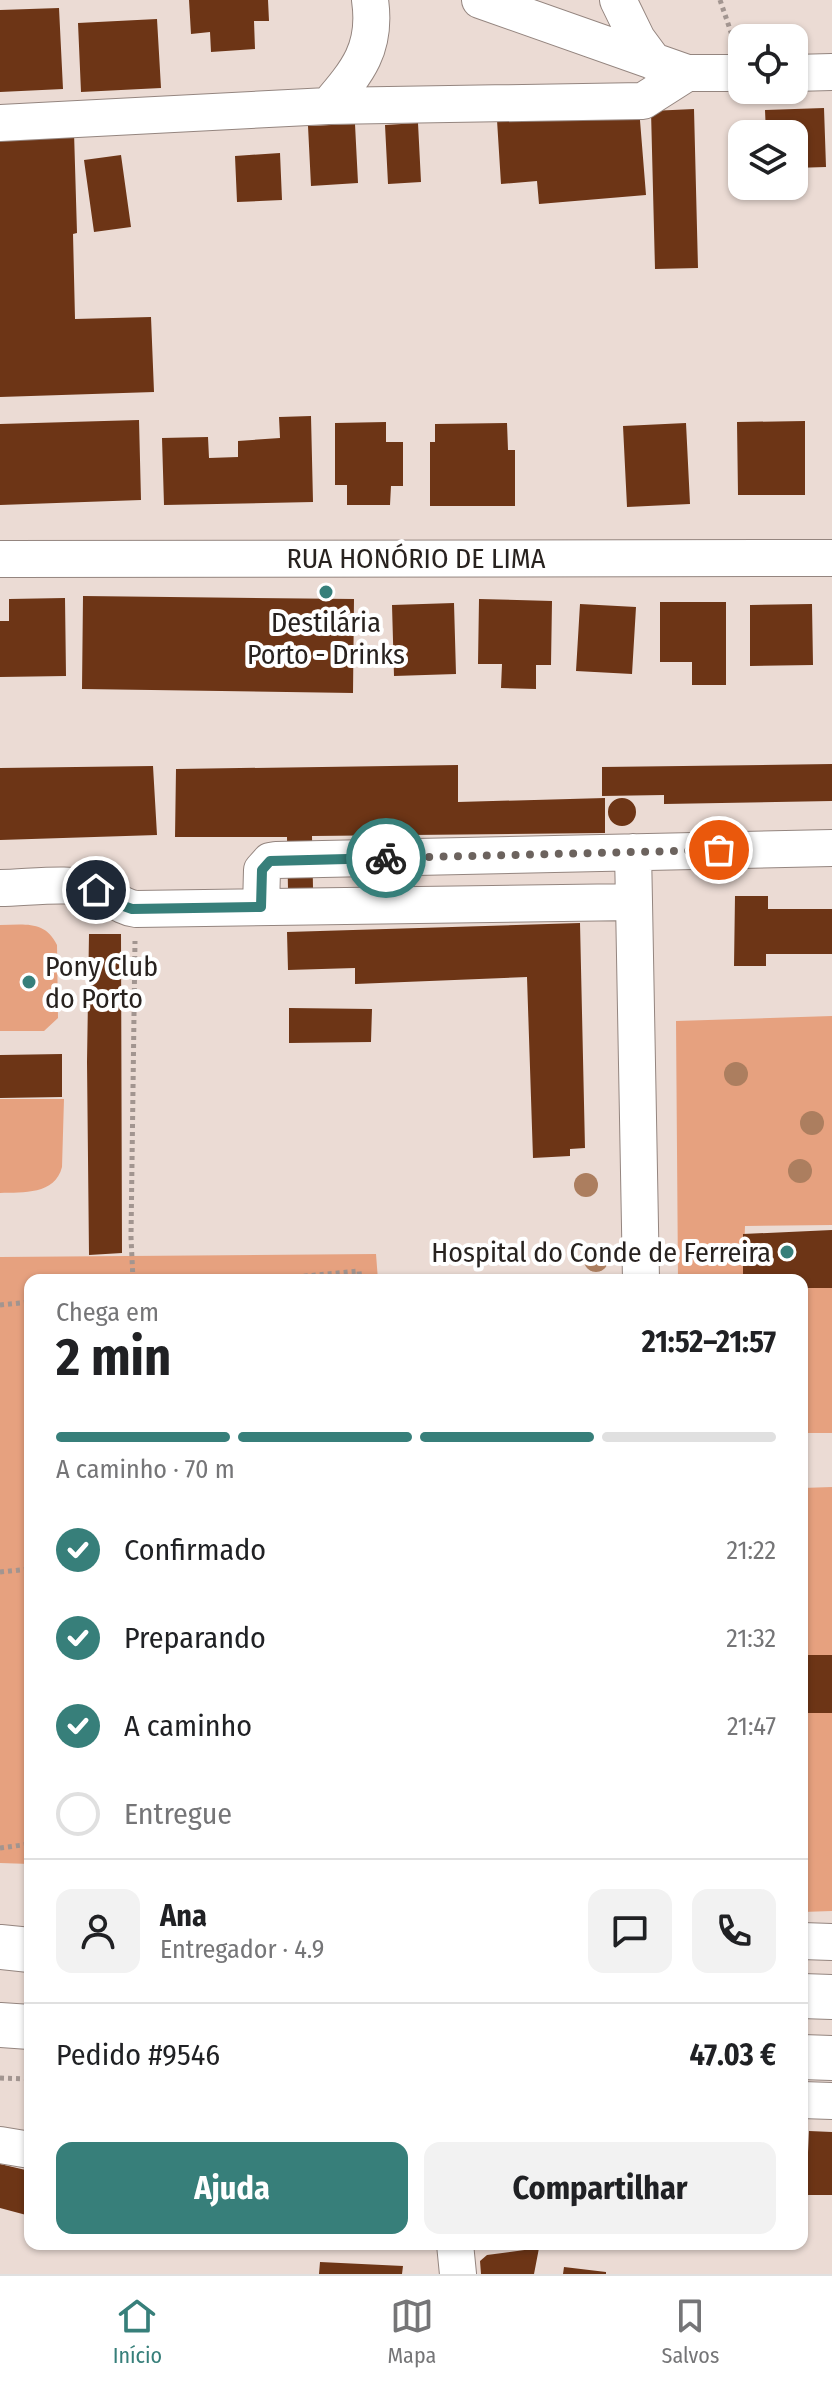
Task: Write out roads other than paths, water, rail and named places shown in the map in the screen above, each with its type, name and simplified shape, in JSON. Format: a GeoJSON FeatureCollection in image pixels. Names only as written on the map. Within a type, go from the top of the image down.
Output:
{"type":"FeatureCollection","features":[{"type":"Feature","properties":{"kind":"highway"},"geometry":{"type":"LineString","coordinates":[[0,1947],[24,1949]]}},
{"type":"Feature","properties":{"kind":"highway"},"geometry":{"type":"LineString","coordinates":[[0,1962],[24,1961]]}},
{"type":"Feature","properties":{"kind":"highway"},"geometry":{"type":"LineString","coordinates":[[808,1996],[832,1997]]}},
{"type":"Feature","properties":{"kind":"highway"},"geometry":{"type":"LineString","coordinates":[[0,2025],[24,2027]]}},
{"type":"Feature","properties":{"kind":"highway"},"geometry":{"type":"LineString","coordinates":[[808,2057],[832,2058]]}},
{"type":"Feature","properties":{"kind":"street"},"geometry":{"type":"LineString","coordinates":[[328,106],[354,77],[368,49],[370,0]]}},
{"type":"Feature","properties":{"kind":"street"},"geometry":{"type":"LineString","coordinates":[[618,0],[637,39],[654,62]]}},
{"type":"Feature","properties":{"kind":"street"},"geometry":{"type":"LineString","coordinates":[[494,2],[687,73]]}},
{"type":"Feature","properties":{"kind":"street"},"geometry":{"type":"LineString","coordinates":[[0,123],[328,106],[643,101],[687,73],[728,64]]}},
{"type":"Feature","properties":{"kind":"street"},"geometry":{"type":"LineString","coordinates":[[808,73],[832,72]]}},
{"type":"Feature","properties":{"kind":"street","name":"RUA HONÓRIO DE LIMA"},"geometry":{"type":"LineString","coordinates":[[0,559],[832,558]]}},
{"type":"Feature","properties":{"kind":"street"},"geometry":{"type":"LineString","coordinates":[[261,907],[262,870],[270,861],[276,860],[832,848]]}},
{"type":"Feature","properties":{"kind":"street"},"geometry":{"type":"LineString","coordinates":[[633,852],[641,1274]]}},
{"type":"Feature","properties":{"kind":"street"},"geometry":{"type":"LineString","coordinates":[[0,888],[87,888],[96,890],[124,908],[136,909],[634,902]]}},
{"type":"Feature","properties":{"kind":"street"},"geometry":{"type":"LineString","coordinates":[[808,1941],[832,1942]]}},
{"type":"Feature","properties":{"kind":"street"},"geometry":{"type":"LineString","coordinates":[[808,2100],[832,2101]]}},
{"type":"Feature","properties":{"kind":"street"},"geometry":{"type":"LineString","coordinates":[[0,2145],[24,2149]]}},
{"type":"Feature","properties":{"kind":"street"},"geometry":{"type":"LineString","coordinates":[[456,2250],[458,2274]]}},
{"type":"Feature","properties":{"kind":"place","name":"Destilária Porto - Drinks"},"geometry":{"type":"Point","coordinates":[326,592]}},
{"type":"Feature","properties":{"kind":"place","name":"Pony Club do Porto"},"geometry":{"type":"Point","coordinates":[29,982]}},
{"type":"Feature","properties":{"kind":"place","name":"Hospital do Conde de Ferreira"},"geometry":{"type":"Point","coordinates":[787,1252]}}]}
